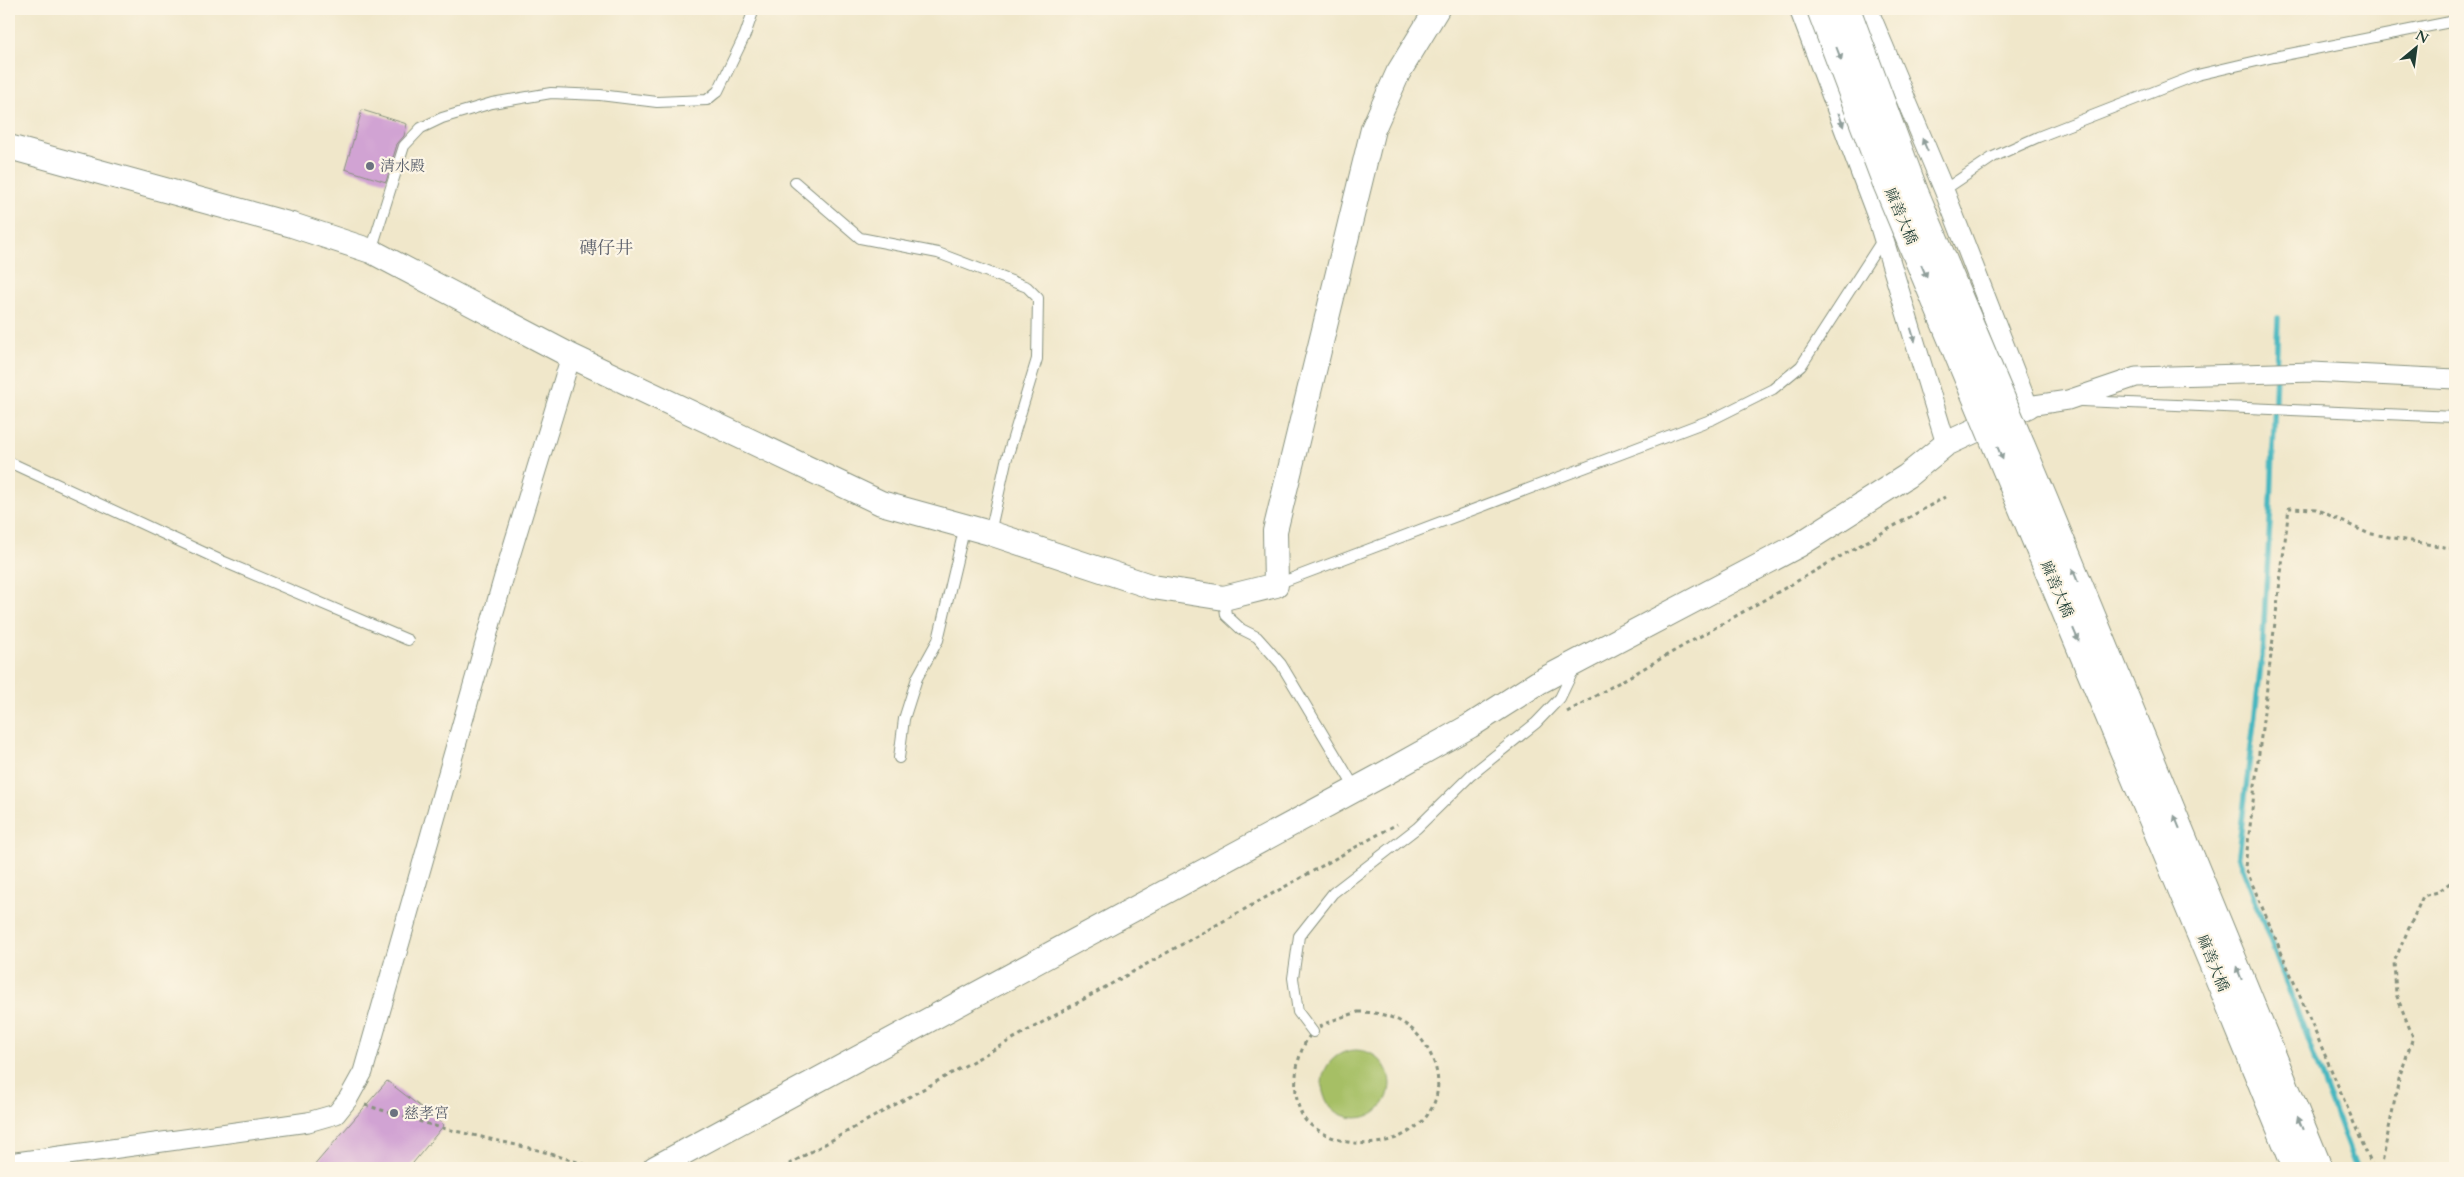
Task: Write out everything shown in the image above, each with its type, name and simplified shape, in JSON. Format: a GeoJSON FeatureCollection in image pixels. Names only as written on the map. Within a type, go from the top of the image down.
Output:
{"type":"FeatureCollection","features":[{"type":"Feature","properties":{"kind":"main road","name":"麻善大橋"},"geometry":{"type":"LineString","coordinates":[[1821,9],[1890,190],[2218,974],[2297,1168]]}},
{"type":"Feature","properties":{"kind":"main road","name":"麻善大橋"},"geometry":{"type":"LineString","coordinates":[[1846,9],[1914,192],[2044,501],[2318,1168]]}},
{"type":"Feature","properties":{"kind":"street"},"geometry":{"type":"LineString","coordinates":[[9,147],[292,225],[371,251],[571,356],[881,503],[990,533],[1153,587],[1224,598],[1276,585],[1275,531],[1373,129],[1398,73],[1437,9]]}},
{"type":"Feature","properties":{"kind":"street"},"geometry":{"type":"LineString","coordinates":[[1799,9],[1883,238],[1946,444]]}},
{"type":"Feature","properties":{"kind":"street"},"geometry":{"type":"LineString","coordinates":[[1868,9],[1944,190],[2028,406]]}},
{"type":"Feature","properties":{"kind":"street"},"geometry":{"type":"LineString","coordinates":[[9,1163],[308,1122],[336,1114],[348,1099],[363,1072],[506,566],[571,356]]}},
{"type":"Feature","properties":{"kind":"street"},"geometry":{"type":"LineString","coordinates":[[655,1168],[1470,726],[1539,682],[1799,545],[1907,476],[1946,444],[2028,406],[2068,400],[2136,377],[2312,372],[2455,379]]}},
{"type":"Feature","properties":{"kind":"lane"},"geometry":{"type":"LineString","coordinates":[[371,251],[404,146],[421,128],[442,118],[492,103],[551,93],[600,95],[657,102],[708,100],[718,91],[745,35],[754,9]]}},
{"type":"Feature","properties":{"kind":"lane"},"geometry":{"type":"LineString","coordinates":[[1944,190],[1993,157],[2038,137],[2197,75],[2274,57],[2455,21]]}},
{"type":"Feature","properties":{"kind":"lane"},"geometry":{"type":"LineString","coordinates":[[795,182],[860,238],[938,253],[1027,287],[1038,298],[1037,360],[1006,461],[990,533]]}},
{"type":"Feature","properties":{"kind":"lane"},"geometry":{"type":"LineString","coordinates":[[1276,585],[1713,420],[1773,389],[1801,366],[1883,238]]}},
{"type":"Feature","properties":{"kind":"lane"},"geometry":{"type":"LineString","coordinates":[[2068,400],[2455,417]]}},
{"type":"Feature","properties":{"kind":"lane"},"geometry":{"type":"LineString","coordinates":[[9,462],[222,561],[408,640]]}},
{"type":"Feature","properties":{"kind":"lane"},"geometry":{"type":"LineString","coordinates":[[899,758],[904,719],[917,678],[938,640],[965,526]]}},
{"type":"Feature","properties":{"kind":"lane"},"geometry":{"type":"LineString","coordinates":[[1224,598],[1226,615],[1241,629],[1258,638],[1281,664],[1354,788]]}},
{"type":"Feature","properties":{"kind":"lane"},"geometry":{"type":"LineString","coordinates":[[1313,1032],[1298,1012],[1293,978],[1300,936],[1333,893],[1417,828],[1471,775],[1542,717],[1560,698],[1576,663]]}},
{"type":"Feature","properties":{"kind":"path"},"geometry":{"type":"LineString","coordinates":[[1566,713],[1945,497]]}},
{"type":"Feature","properties":{"kind":"path"},"geometry":{"type":"LineString","coordinates":[[2373,1168],[2245,866],[2289,508],[2316,509],[2367,533],[2455,549]]}},
{"type":"Feature","properties":{"kind":"path"},"geometry":{"type":"LineString","coordinates":[[782,1168],[1403,820]]}},
{"type":"Feature","properties":{"kind":"path"},"geometry":{"type":"LineString","coordinates":[[2381,1168],[2399,1079],[2413,1037],[2396,994],[2394,962],[2423,896],[2438,892],[2455,879]]}},
{"type":"Feature","properties":{"kind":"path"},"geometry":{"type":"LineString","coordinates":[[1314,1131],[1304,1118],[1298,1104],[1295,1079],[1301,1054],[1313,1032],[1334,1019],[1358,1012],[1374,1012],[1398,1019],[1419,1034],[1432,1055],[1438,1078],[1436,1102],[1426,1125]]}},
{"type":"Feature","properties":{"kind":"path"},"geometry":{"type":"LineString","coordinates":[[348,1099],[438,1128],[538,1150],[597,1168]]}},
{"type":"Feature","properties":{"kind":"green space"},"geometry":{"type":"Polygon","coordinates":[[[1356,1050],[1369,1053],[1380,1060],[1387,1071],[1390,1084],[1387,1097],[1380,1108],[1369,1115],[1356,1118],[1343,1115],[1332,1108],[1325,1097],[1322,1084],[1325,1071],[1332,1060],[1343,1053],[1356,1050]]]}},
{"type":"Feature","properties":{"kind":"building"},"geometry":{"type":"Polygon","coordinates":[[[362,110],[407,124],[404,136],[397,144],[386,182],[345,169],[362,110]]]}},
{"type":"Feature","properties":{"kind":"building","name":"慈孝宮"},"geometry":{"type":"Polygon","coordinates":[[[387,1081],[444,1125],[409,1168],[312,1168],[387,1081]]]}},
{"type":"Feature","properties":{"kind":"waterway"},"geometry":{"type":"LineString","coordinates":[[2278,318],[2271,504],[2262,656],[2238,855],[2356,1168]]}},
{"type":"Feature","properties":{"kind":"place","name":"清水殿"},"geometry":{"type":"Point","coordinates":[370,166]}},
{"type":"Feature","properties":{"kind":"place","name":"慈孝宮"},"geometry":{"type":"Point","coordinates":[394,1113]}},
{"type":"Feature","properties":{"kind":"district","name":"磚仔井"},"geometry":{"type":"Point","coordinates":[606,248]}}]}
